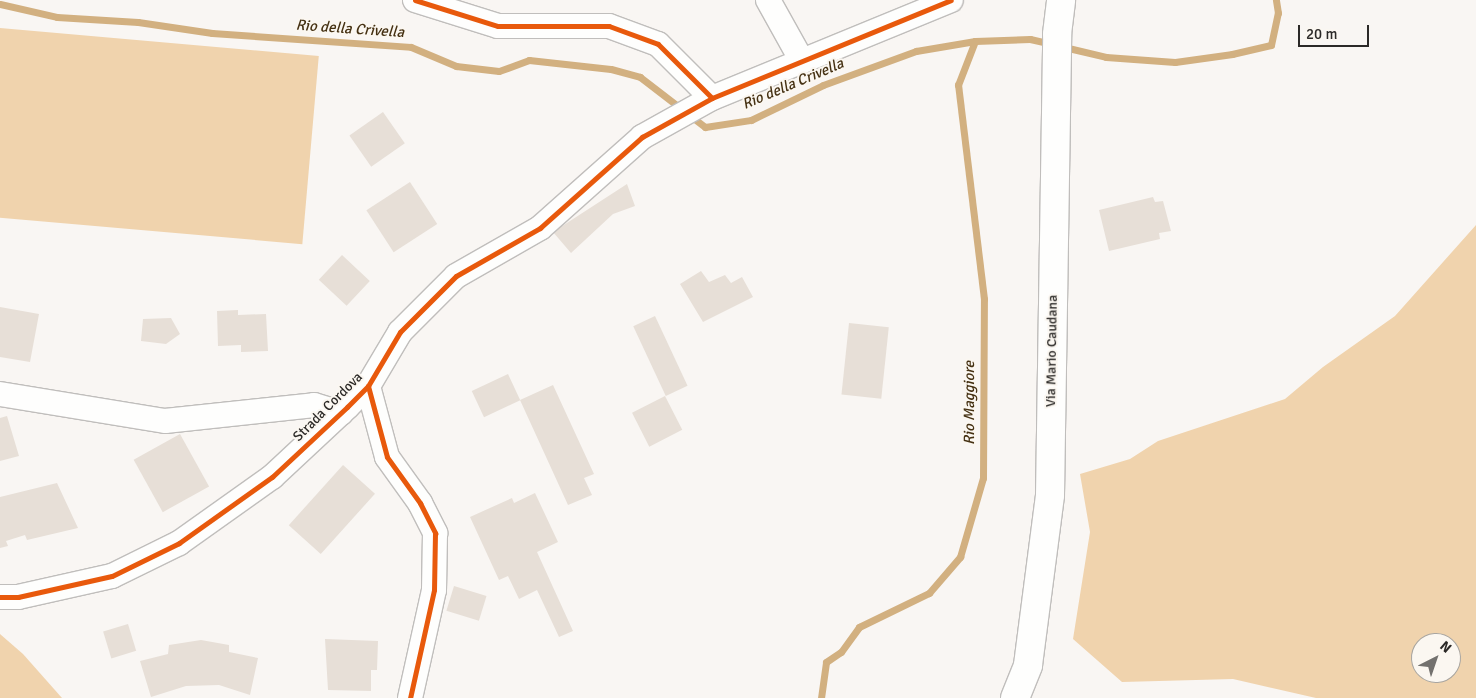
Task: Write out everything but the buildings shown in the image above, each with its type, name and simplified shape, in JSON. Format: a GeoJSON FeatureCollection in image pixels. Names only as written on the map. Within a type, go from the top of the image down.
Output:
{"type":"FeatureCollection","features":[{"type":"Feature","properties":{"kind":"main road","name":"Via Mario Caudana"},"geometry":{"type":"LineString","coordinates":[[1015,698],[1028,665],[1050,495],[1057,34],[1061,0]]}},
{"type":"Feature","properties":{"kind":"street"},"geometry":{"type":"LineString","coordinates":[[414,0],[498,26],[609,26],[658,44],[706,101]]}},
{"type":"Feature","properties":{"kind":"street"},"geometry":{"type":"LineString","coordinates":[[768,0],[802,61]]}},
{"type":"Feature","properties":{"kind":"street","name":"Strada Cordova"},"geometry":{"type":"LineString","coordinates":[[0,597],[18,597],[112,576],[179,543],[272,477],[341,413],[368,386],[400,332],[456,276],[540,228],[642,137],[706,101],[951,0]]}},
{"type":"Feature","properties":{"kind":"street"},"geometry":{"type":"LineString","coordinates":[[368,386],[387,457],[420,503],[435,534],[434,590],[410,698]]}},
{"type":"Feature","properties":{"kind":"street"},"geometry":{"type":"LineString","coordinates":[[0,394],[165,421],[314,405],[341,413]]}},
{"type":"Feature","properties":{"kind":"shaded area"},"geometry":{"type":"Polygon","coordinates":[[[0,28],[319,56],[302,244],[0,218],[0,28]]]}},
{"type":"Feature","properties":{"kind":"shaded area"},"geometry":{"type":"Polygon","coordinates":[[[1476,225],[1476,698],[1316,698],[1233,679],[1122,682],[1073,639],[1090,532],[1080,474],[1130,459],[1158,441],[1285,399],[1323,367],[1395,316],[1476,225]]]}},
{"type":"Feature","properties":{"kind":"shaded area"},"geometry":{"type":"Polygon","coordinates":[[[0,634],[23,654],[62,698],[0,698],[0,634]]]}},
{"type":"Feature","properties":{"kind":"waterway","name":"Rio della Crivella"},"geometry":{"type":"LineString","coordinates":[[1064,47],[1106,57],[1175,62],[1232,54],[1271,45],[1278,13],[1276,0]]}},
{"type":"Feature","properties":{"kind":"waterway","name":"Rio della Crivella"},"geometry":{"type":"LineString","coordinates":[[0,4],[57,17],[138,22],[212,33],[411,47],[456,66],[499,71],[529,60],[611,69],[640,77],[705,127],[751,120],[823,85],[916,51],[975,41],[1030,39],[1051,44]]}},
{"type":"Feature","properties":{"kind":"waterway","name":"Rio Maggiore"},"geometry":{"type":"LineString","coordinates":[[821,698],[826,662],[841,652],[859,627],[929,593],[960,557],[983,478],[984,299],[958,85],[975,41]]}},
{"type":"Feature","properties":{"kind":"cycle path"},"geometry":{"type":"LineString","coordinates":[[415,0],[498,26],[609,26],[658,44],[712,98]]}},
{"type":"Feature","properties":{"kind":"cycle path"},"geometry":{"type":"LineString","coordinates":[[0,597],[18,597],[112,576],[179,543],[272,477],[347,407],[368,386],[400,332],[456,276],[540,228],[642,137],[712,98],[951,0]]}},
{"type":"Feature","properties":{"kind":"cycle path"},"geometry":{"type":"LineString","coordinates":[[368,386],[387,457],[420,503],[435,533],[434,590],[410,698]]}}]}
